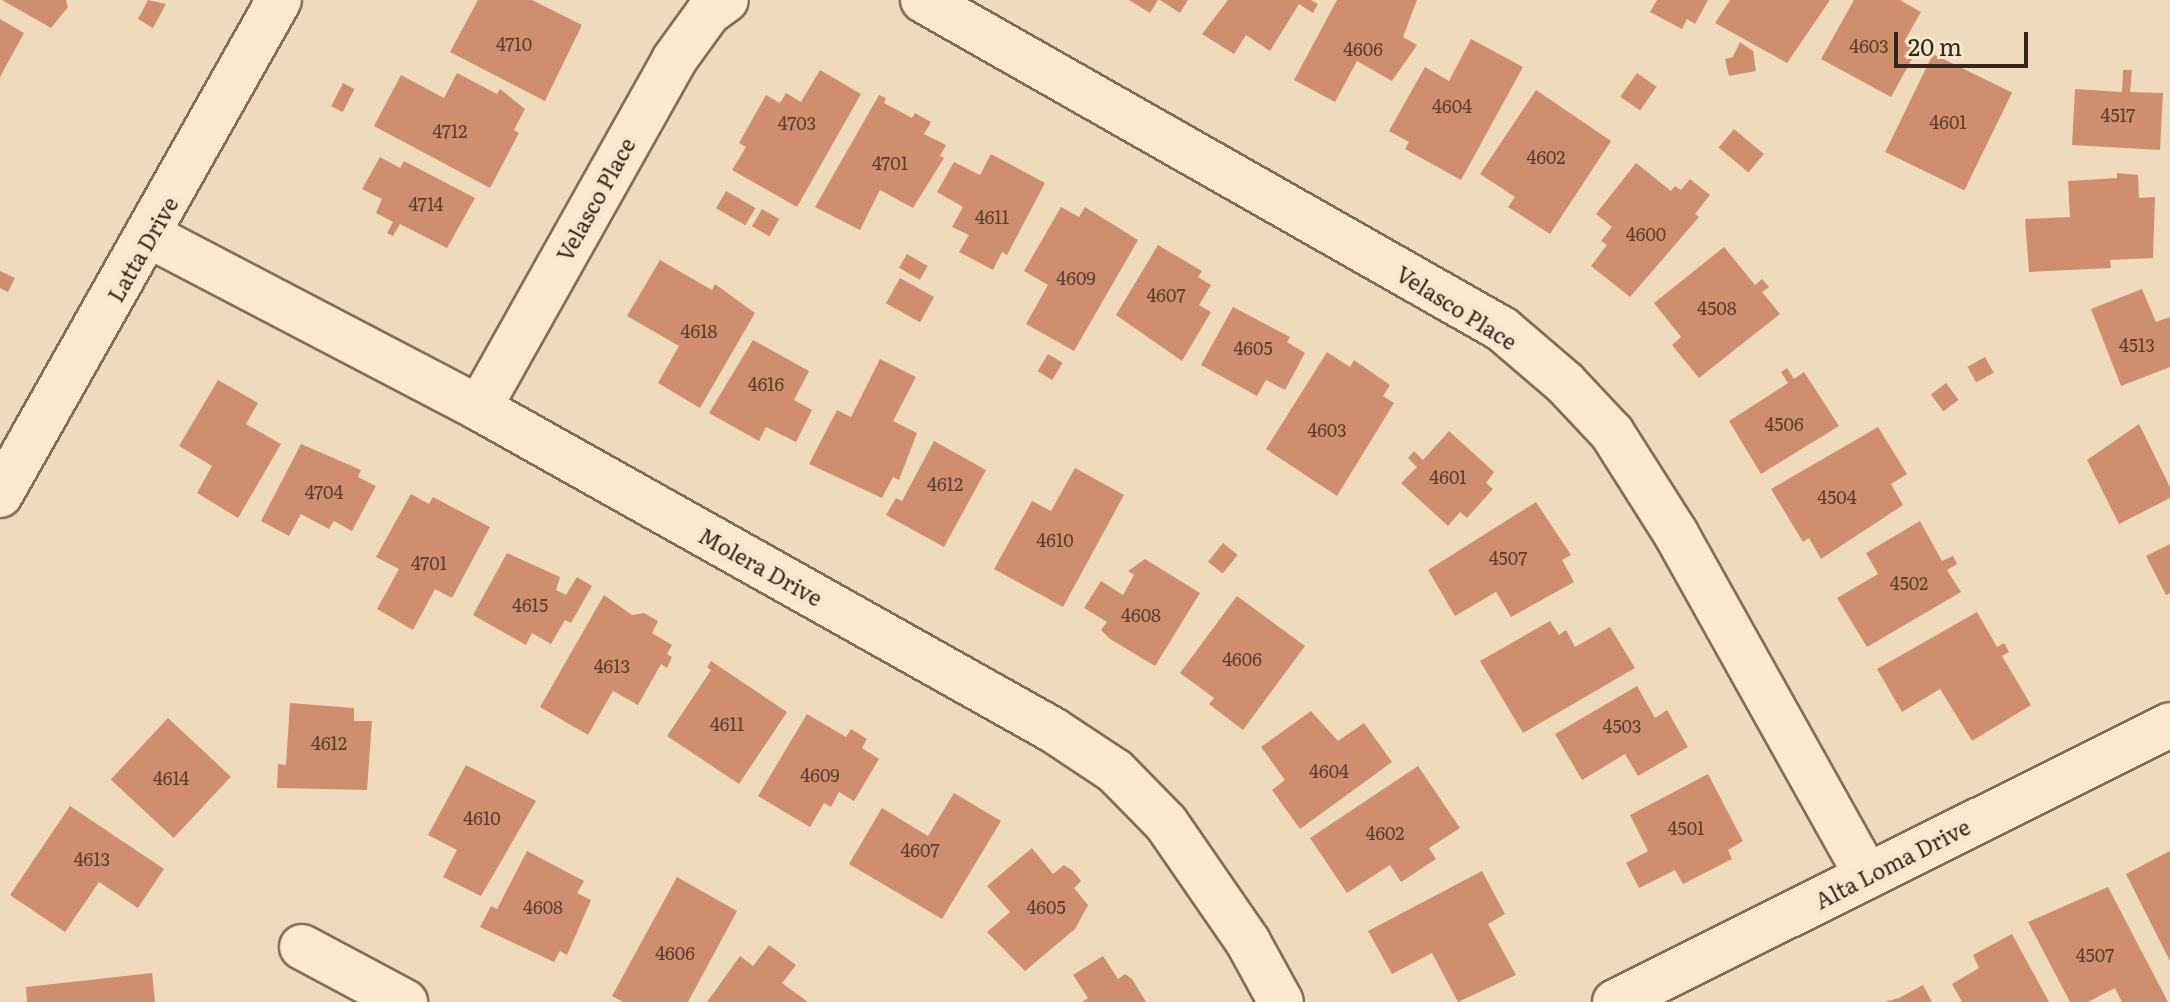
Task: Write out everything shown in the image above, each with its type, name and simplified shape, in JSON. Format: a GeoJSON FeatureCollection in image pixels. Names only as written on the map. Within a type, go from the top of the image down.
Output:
{"type":"FeatureCollection","features":[{"type":"Feature","properties":{"kind":"street","name":"Latta Drive"},"geometry":{"type":"LineString","coordinates":[[0,495],[150,236],[279,0]]}},
{"type":"Feature","properties":{"kind":"street","name":"Velasco Place"},"geometry":{"type":"LineString","coordinates":[[479,408],[674,60],[708,13],[726,0]]}},
{"type":"Feature","properties":{"kind":"street","name":"Velasco Place"},"geometry":{"type":"LineString","coordinates":[[923,0],[1502,329],[1565,383],[1612,433],[1676,534],[1867,876]]}},
{"type":"Feature","properties":{"kind":"street","name":"Molera Drive"},"geometry":{"type":"LineString","coordinates":[[150,236],[479,408],[1053,730],[1115,771],[1166,823],[1248,942],[1281,1002]]}},
{"type":"Feature","properties":{"kind":"street","name":"Alta Loma Drive"},"geometry":{"type":"LineString","coordinates":[[1615,1002],[2170,725]]}},
{"type":"Feature","properties":{"kind":"street"},"geometry":{"type":"LineString","coordinates":[[302,947],[405,1002]]}},
{"type":"Feature","properties":{"kind":"building"},"geometry":{"type":"Polygon","coordinates":[[[2,0],[66,0],[68,7],[51,28],[2,0]]]}},
{"type":"Feature","properties":{"kind":"building"},"geometry":{"type":"Polygon","coordinates":[[[148,0],[166,4],[153,28],[138,19],[148,0]]]}},
{"type":"Feature","properties":{"kind":"building"},"geometry":{"type":"Polygon","coordinates":[[[478,0],[532,0],[582,25],[545,101],[450,52],[478,0]]]}},
{"type":"Feature","properties":{"kind":"building"},"geometry":{"type":"Polygon","coordinates":[[[1129,0],[1158,0],[1150,13],[1129,0]]]}},
{"type":"Feature","properties":{"kind":"building"},"geometry":{"type":"Polygon","coordinates":[[[1160,0],[1188,0],[1180,13],[1160,0]]]}},
{"type":"Feature","properties":{"kind":"building"},"geometry":{"type":"Polygon","coordinates":[[[1228,0],[1311,0],[1318,4],[1313,13],[1299,4],[1270,51],[1246,35],[1234,54],[1202,34],[1228,0]]]}},
{"type":"Feature","properties":{"kind":"building"},"geometry":{"type":"Polygon","coordinates":[[[1337,0],[1417,0],[1403,37],[1417,45],[1392,81],[1357,61],[1335,102],[1294,80],[1337,0]]]}},
{"type":"Feature","properties":{"kind":"building"},"geometry":{"type":"Polygon","coordinates":[[[1657,0],[1708,0],[1695,24],[1687,19],[1682,29],[1650,12],[1657,0]]]}},
{"type":"Feature","properties":{"kind":"building"},"geometry":{"type":"Polygon","coordinates":[[[1730,0],[1830,0],[1787,63],[1715,23],[1730,0]]]}},
{"type":"Feature","properties":{"kind":"building"},"geometry":{"type":"Polygon","coordinates":[[[1854,0],[1900,0],[1921,12],[1904,42],[1917,50],[1891,97],[1821,59],[1854,0]]]}},
{"type":"Feature","properties":{"kind":"building"},"geometry":{"type":"Polygon","coordinates":[[[0,19],[24,33],[0,77],[0,19]]]}},
{"type":"Feature","properties":{"kind":"building"},"geometry":{"type":"Polygon","coordinates":[[[1471,39],[1523,67],[1461,180],[1405,149],[1409,142],[1389,131],[1425,67],[1449,81],[1471,39]]]}},
{"type":"Feature","properties":{"kind":"building"},"geometry":{"type":"Polygon","coordinates":[[[1740,42],[1753,51],[1756,71],[1729,76],[1725,59],[1733,57],[1740,42]]]}},
{"type":"Feature","properties":{"kind":"building"},"geometry":{"type":"Polygon","coordinates":[[[1933,54],[2012,93],[1964,191],[1885,152],[1933,54]]]}},
{"type":"Feature","properties":{"kind":"building"},"geometry":{"type":"Polygon","coordinates":[[[820,70],[861,94],[797,207],[732,170],[746,147],[739,143],[766,95],[780,103],[786,93],[801,102],[820,70]]]}},
{"type":"Feature","properties":{"kind":"building"},"geometry":{"type":"Polygon","coordinates":[[[2123,70],[2132,70],[2130,92],[2163,93],[2160,150],[2072,145],[2075,89],[2122,92],[2123,70]]]}},
{"type":"Feature","properties":{"kind":"building"},"geometry":{"type":"Polygon","coordinates":[[[457,73],[497,94],[500,89],[525,109],[514,130],[519,133],[490,188],[374,126],[401,75],[444,98],[457,73]]]}},
{"type":"Feature","properties":{"kind":"building"},"geometry":{"type":"Polygon","coordinates":[[[1637,73],[1657,87],[1640,111],[1620,97],[1637,73]]]}},
{"type":"Feature","properties":{"kind":"building"},"geometry":{"type":"Polygon","coordinates":[[[343,83],[355,89],[343,112],[331,106],[343,83]]]}},
{"type":"Feature","properties":{"kind":"building"},"geometry":{"type":"Polygon","coordinates":[[[1536,90],[1611,141],[1550,234],[1508,207],[1515,197],[1480,174],[1536,90]]]}},
{"type":"Feature","properties":{"kind":"building"},"geometry":{"type":"Polygon","coordinates":[[[879,95],[886,98],[884,103],[912,118],[915,113],[931,122],[924,134],[946,145],[940,156],[944,158],[913,208],[880,190],[860,230],[815,207],[879,95]]]}},
{"type":"Feature","properties":{"kind":"building"},"geometry":{"type":"Polygon","coordinates":[[[1734,129],[1764,154],[1748,172],[1719,147],[1734,129]]]}},
{"type":"Feature","properties":{"kind":"building"},"geometry":{"type":"Polygon","coordinates":[[[991,154],[1045,183],[1007,255],[1002,252],[993,270],[959,252],[969,235],[952,227],[963,207],[937,192],[954,162],[980,175],[991,154]]]}},
{"type":"Feature","properties":{"kind":"building"},"geometry":{"type":"Polygon","coordinates":[[[380,157],[400,168],[404,161],[475,198],[447,248],[400,224],[393,236],[387,233],[393,222],[376,213],[382,199],[362,189],[380,157]]]}},
{"type":"Feature","properties":{"kind":"building"},"geometry":{"type":"Polygon","coordinates":[[[1636,163],[1671,191],[1675,186],[1681,190],[1690,179],[1710,195],[1695,214],[1699,217],[1630,297],[1591,266],[1607,245],[1601,241],[1612,227],[1596,214],[1636,163]]]}},
{"type":"Feature","properties":{"kind":"building"},"geometry":{"type":"Polygon","coordinates":[[[2117,173],[2138,175],[2139,198],[2155,197],[2153,258],[2110,260],[2111,268],[2029,272],[2025,219],[2070,217],[2068,181],[2117,178],[2117,173]]]}},
{"type":"Feature","properties":{"kind":"building"},"geometry":{"type":"Polygon","coordinates":[[[726,191],[755,208],[745,225],[716,208],[726,191]]]}},
{"type":"Feature","properties":{"kind":"building"},"geometry":{"type":"Polygon","coordinates":[[[1061,207],[1079,217],[1085,207],[1138,240],[1074,351],[1026,324],[1048,285],[1024,271],[1061,207]]]}},
{"type":"Feature","properties":{"kind":"building"},"geometry":{"type":"Polygon","coordinates":[[[762,209],[779,219],[769,236],[752,226],[762,209]]]}},
{"type":"Feature","properties":{"kind":"building"},"geometry":{"type":"Polygon","coordinates":[[[1158,245],[1202,271],[1198,277],[1211,285],[1199,305],[1211,312],[1182,361],[1116,315],[1158,245]]]}},
{"type":"Feature","properties":{"kind":"building"},"geometry":{"type":"Polygon","coordinates":[[[1724,247],[1755,285],[1762,279],[1769,287],[1762,292],[1780,314],[1699,378],[1672,345],[1681,337],[1654,303],[1724,247]]]}},
{"type":"Feature","properties":{"kind":"building"},"geometry":{"type":"Polygon","coordinates":[[[907,254],[928,266],[920,280],[899,268],[907,254]]]}},
{"type":"Feature","properties":{"kind":"building"},"geometry":{"type":"Polygon","coordinates":[[[660,260],[712,290],[715,284],[755,313],[700,408],[658,383],[679,346],[627,316],[660,260]]]}},
{"type":"Feature","properties":{"kind":"building"},"geometry":{"type":"Polygon","coordinates":[[[0,271],[15,278],[8,292],[0,288],[0,271]]]}},
{"type":"Feature","properties":{"kind":"building"},"geometry":{"type":"Polygon","coordinates":[[[900,278],[934,297],[920,322],[886,303],[900,278]]]}},
{"type":"Feature","properties":{"kind":"building"},"geometry":{"type":"Polygon","coordinates":[[[2142,289],[2156,322],[2170,317],[2170,367],[2121,386],[2091,309],[2142,289]]]}},
{"type":"Feature","properties":{"kind":"building"},"geometry":{"type":"Polygon","coordinates":[[[1233,307],[1290,337],[1287,342],[1305,353],[1285,390],[1266,380],[1257,396],[1201,365],[1233,307]]]}},
{"type":"Feature","properties":{"kind":"building"},"geometry":{"type":"Polygon","coordinates":[[[753,340],[809,371],[794,400],[812,410],[796,442],[766,427],[759,441],[709,413],[753,340]]]}},
{"type":"Feature","properties":{"kind":"building"},"geometry":{"type":"Polygon","coordinates":[[[1327,352],[1350,367],[1354,360],[1390,385],[1383,396],[1394,403],[1337,496],[1266,449],[1327,352]]]}},
{"type":"Feature","properties":{"kind":"building"},"geometry":{"type":"Polygon","coordinates":[[[1048,354],[1063,363],[1052,380],[1038,371],[1048,354]]]}},
{"type":"Feature","properties":{"kind":"building"},"geometry":{"type":"Polygon","coordinates":[[[1985,357],[1994,373],[1976,382],[1968,367],[1985,357]]]}},
{"type":"Feature","properties":{"kind":"building"},"geometry":{"type":"Polygon","coordinates":[[[880,359],[916,377],[893,421],[917,433],[899,480],[893,477],[882,498],[809,464],[837,410],[851,417],[880,359]]]}},
{"type":"Feature","properties":{"kind":"building"},"geometry":{"type":"Polygon","coordinates":[[[1787,368],[1794,379],[1804,372],[1839,426],[1761,474],[1729,421],[1788,383],[1781,372],[1787,368]]]}},
{"type":"Feature","properties":{"kind":"building"},"geometry":{"type":"Polygon","coordinates":[[[218,380],[258,403],[246,424],[281,444],[238,518],[197,493],[212,466],[179,446],[218,380]]]}},
{"type":"Feature","properties":{"kind":"building"},"geometry":{"type":"Polygon","coordinates":[[[1946,383],[1959,400],[1943,411],[1931,394],[1946,383]]]}},
{"type":"Feature","properties":{"kind":"building"},"geometry":{"type":"Polygon","coordinates":[[[2139,424],[2170,487],[2170,498],[2119,524],[2087,460],[2139,424]]]}},
{"type":"Feature","properties":{"kind":"building"},"geometry":{"type":"Polygon","coordinates":[[[1878,427],[1907,474],[1891,484],[1903,505],[1821,559],[1809,538],[1803,542],[1771,489],[1878,427]]]}},
{"type":"Feature","properties":{"kind":"building"},"geometry":{"type":"Polygon","coordinates":[[[1449,431],[1494,472],[1486,483],[1493,489],[1467,518],[1460,512],[1448,526],[1401,483],[1417,467],[1408,458],[1414,451],[1423,460],[1449,431]]]}},
{"type":"Feature","properties":{"kind":"building"},"geometry":{"type":"Polygon","coordinates":[[[934,441],[986,470],[944,547],[886,515],[896,498],[902,501],[934,441]]]}},
{"type":"Feature","properties":{"kind":"building"},"geometry":{"type":"Polygon","coordinates":[[[301,444],[361,470],[358,477],[376,486],[352,531],[334,521],[329,529],[301,514],[289,536],[261,521],[301,444]]]}},
{"type":"Feature","properties":{"kind":"building"},"geometry":{"type":"Polygon","coordinates":[[[1075,468],[1124,495],[1063,607],[994,569],[1032,501],[1051,511],[1075,468]]]}},
{"type":"Feature","properties":{"kind":"building"},"geometry":{"type":"Polygon","coordinates":[[[411,494],[429,504],[433,497],[490,527],[452,598],[435,589],[413,630],[377,609],[399,569],[376,557],[411,494]]]}},
{"type":"Feature","properties":{"kind":"building"},"geometry":{"type":"Polygon","coordinates":[[[1536,502],[1571,555],[1562,560],[1574,582],[1511,617],[1496,592],[1455,616],[1428,570],[1536,502]]]}},
{"type":"Feature","properties":{"kind":"building"},"geometry":{"type":"Polygon","coordinates":[[[1920,521],[1942,561],[1953,556],[1957,564],[1947,570],[1961,592],[1867,647],[1837,598],[1878,574],[1866,553],[1920,521]]]}},
{"type":"Feature","properties":{"kind":"building"},"geometry":{"type":"Polygon","coordinates":[[[1223,543],[1238,555],[1223,574],[1208,562],[1223,543]]]}},
{"type":"Feature","properties":{"kind":"building"},"geometry":{"type":"Polygon","coordinates":[[[2170,544],[2170,593],[2166,595],[2146,556],[2170,544]]]}},
{"type":"Feature","properties":{"kind":"building"},"geometry":{"type":"Polygon","coordinates":[[[507,553],[560,577],[556,590],[566,595],[577,577],[592,586],[571,623],[565,620],[551,644],[532,633],[526,645],[473,615],[507,553]]]}},
{"type":"Feature","properties":{"kind":"building"},"geometry":{"type":"Polygon","coordinates":[[[1145,559],[1200,593],[1155,666],[1110,639],[1101,630],[1107,622],[1084,608],[1101,581],[1123,595],[1134,575],[1128,571],[1145,559]]]}},
{"type":"Feature","properties":{"kind":"building"},"geometry":{"type":"Polygon","coordinates":[[[604,595],[632,615],[644,613],[658,621],[652,633],[672,645],[667,654],[672,657],[667,668],[661,664],[638,705],[613,691],[588,735],[540,707],[604,595]]]}},
{"type":"Feature","properties":{"kind":"building"},"geometry":{"type":"Polygon","coordinates":[[[1237,596],[1305,646],[1243,730],[1209,704],[1214,698],[1180,673],[1237,596]]]}},
{"type":"Feature","properties":{"kind":"building"},"geometry":{"type":"Polygon","coordinates":[[[1977,612],[1997,647],[2004,643],[2009,652],[2002,656],[2031,705],[1972,741],[1940,689],[1902,712],[1877,669],[1977,612]]]}},
{"type":"Feature","properties":{"kind":"building"},"geometry":{"type":"Polygon","coordinates":[[[1550,621],[1559,635],[1566,630],[1575,647],[1610,627],[1635,668],[1523,733],[1480,661],[1550,621]]]}},
{"type":"Feature","properties":{"kind":"building"},"geometry":{"type":"Polygon","coordinates":[[[711,661],[787,712],[739,784],[667,736],[711,670],[707,667],[711,661]]]}},
{"type":"Feature","properties":{"kind":"building"},"geometry":{"type":"Polygon","coordinates":[[[1637,686],[1655,718],[1667,710],[1688,747],[1638,776],[1625,754],[1582,780],[1555,734],[1637,686]]]}},
{"type":"Feature","properties":{"kind":"building"},"geometry":{"type":"Polygon","coordinates":[[[290,703],[354,708],[354,721],[372,721],[367,790],[277,788],[278,764],[286,765],[290,703]]]}},
{"type":"Feature","properties":{"kind":"building"},"geometry":{"type":"Polygon","coordinates":[[[1311,711],[1338,741],[1364,723],[1392,762],[1300,829],[1272,790],[1285,780],[1261,747],[1311,711]]]}},
{"type":"Feature","properties":{"kind":"building"},"geometry":{"type":"Polygon","coordinates":[[[807,714],[846,737],[851,729],[867,739],[862,748],[879,759],[854,801],[839,792],[831,807],[824,803],[810,827],[758,796],[807,714]]]}},
{"type":"Feature","properties":{"kind":"building"},"geometry":{"type":"Polygon","coordinates":[[[168,718],[231,777],[174,838],[111,779],[168,718]]]}},
{"type":"Feature","properties":{"kind":"building"},"geometry":{"type":"Polygon","coordinates":[[[466,765],[536,801],[481,896],[443,877],[457,850],[428,835],[466,765]]]}},
{"type":"Feature","properties":{"kind":"building"},"geometry":{"type":"Polygon","coordinates":[[[1418,766],[1460,828],[1429,848],[1436,859],[1401,882],[1390,865],[1347,893],[1310,838],[1418,766]]]}},
{"type":"Feature","properties":{"kind":"building"},"geometry":{"type":"Polygon","coordinates":[[[1708,774],[1743,841],[1728,850],[1732,859],[1683,884],[1675,870],[1639,888],[1626,863],[1648,851],[1630,815],[1708,774]]]}},
{"type":"Feature","properties":{"kind":"building"},"geometry":{"type":"Polygon","coordinates":[[[954,793],[1001,821],[942,919],[849,864],[882,808],[928,836],[954,793]]]}},
{"type":"Feature","properties":{"kind":"building"},"geometry":{"type":"Polygon","coordinates":[[[70,806],[164,869],[138,908],[99,882],[65,932],[10,895],[70,806]]]}},
{"type":"Feature","properties":{"kind":"building"},"geometry":{"type":"Polygon","coordinates":[[[1032,848],[1053,874],[1064,865],[1073,871],[1081,881],[1074,888],[1088,905],[1075,929],[1025,971],[987,932],[1010,912],[987,886],[1032,848]]]}},
{"type":"Feature","properties":{"kind":"building"},"geometry":{"type":"Polygon","coordinates":[[[527,851],[584,881],[577,893],[591,900],[567,955],[560,951],[554,962],[480,927],[491,906],[497,909],[527,851]]]}},
{"type":"Feature","properties":{"kind":"building"},"geometry":{"type":"Polygon","coordinates":[[[2170,851],[2170,961],[2126,874],[2170,851]]]}},
{"type":"Feature","properties":{"kind":"building"},"geometry":{"type":"Polygon","coordinates":[[[1482,871],[1505,914],[1488,924],[1516,975],[1458,1002],[1432,953],[1392,974],[1368,931],[1482,871]]]}},
{"type":"Feature","properties":{"kind":"building"},"geometry":{"type":"Polygon","coordinates":[[[677,877],[737,911],[688,1002],[623,1002],[612,996],[677,877]]]}},
{"type":"Feature","properties":{"kind":"building"},"geometry":{"type":"Polygon","coordinates":[[[2108,887],[2168,1002],[2122,1002],[2115,988],[2088,1002],[2070,1002],[2028,922],[2108,887]]]}},
{"type":"Feature","properties":{"kind":"building"},"geometry":{"type":"Polygon","coordinates":[[[2012,934],[2049,1002],[1962,1002],[1952,984],[1979,968],[1973,955],[2012,934]]]}},
{"type":"Feature","properties":{"kind":"building"},"geometry":{"type":"Polygon","coordinates":[[[769,945],[796,965],[782,983],[808,1002],[707,1002],[740,956],[753,966],[769,945]]]}},
{"type":"Feature","properties":{"kind":"building"},"geometry":{"type":"Polygon","coordinates":[[[1103,956],[1118,979],[1125,974],[1132,979],[1146,1002],[1082,1002],[1088,998],[1073,975],[1103,956]]]}},
{"type":"Feature","properties":{"kind":"building"},"geometry":{"type":"Polygon","coordinates":[[[152,973],[155,1002],[27,1002],[26,987],[152,973]]]}},
{"type":"Feature","properties":{"kind":"building"},"geometry":{"type":"Polygon","coordinates":[[[1923,985],[1932,1002],[1884,1002],[1899,998],[1923,985]]]}}]}
